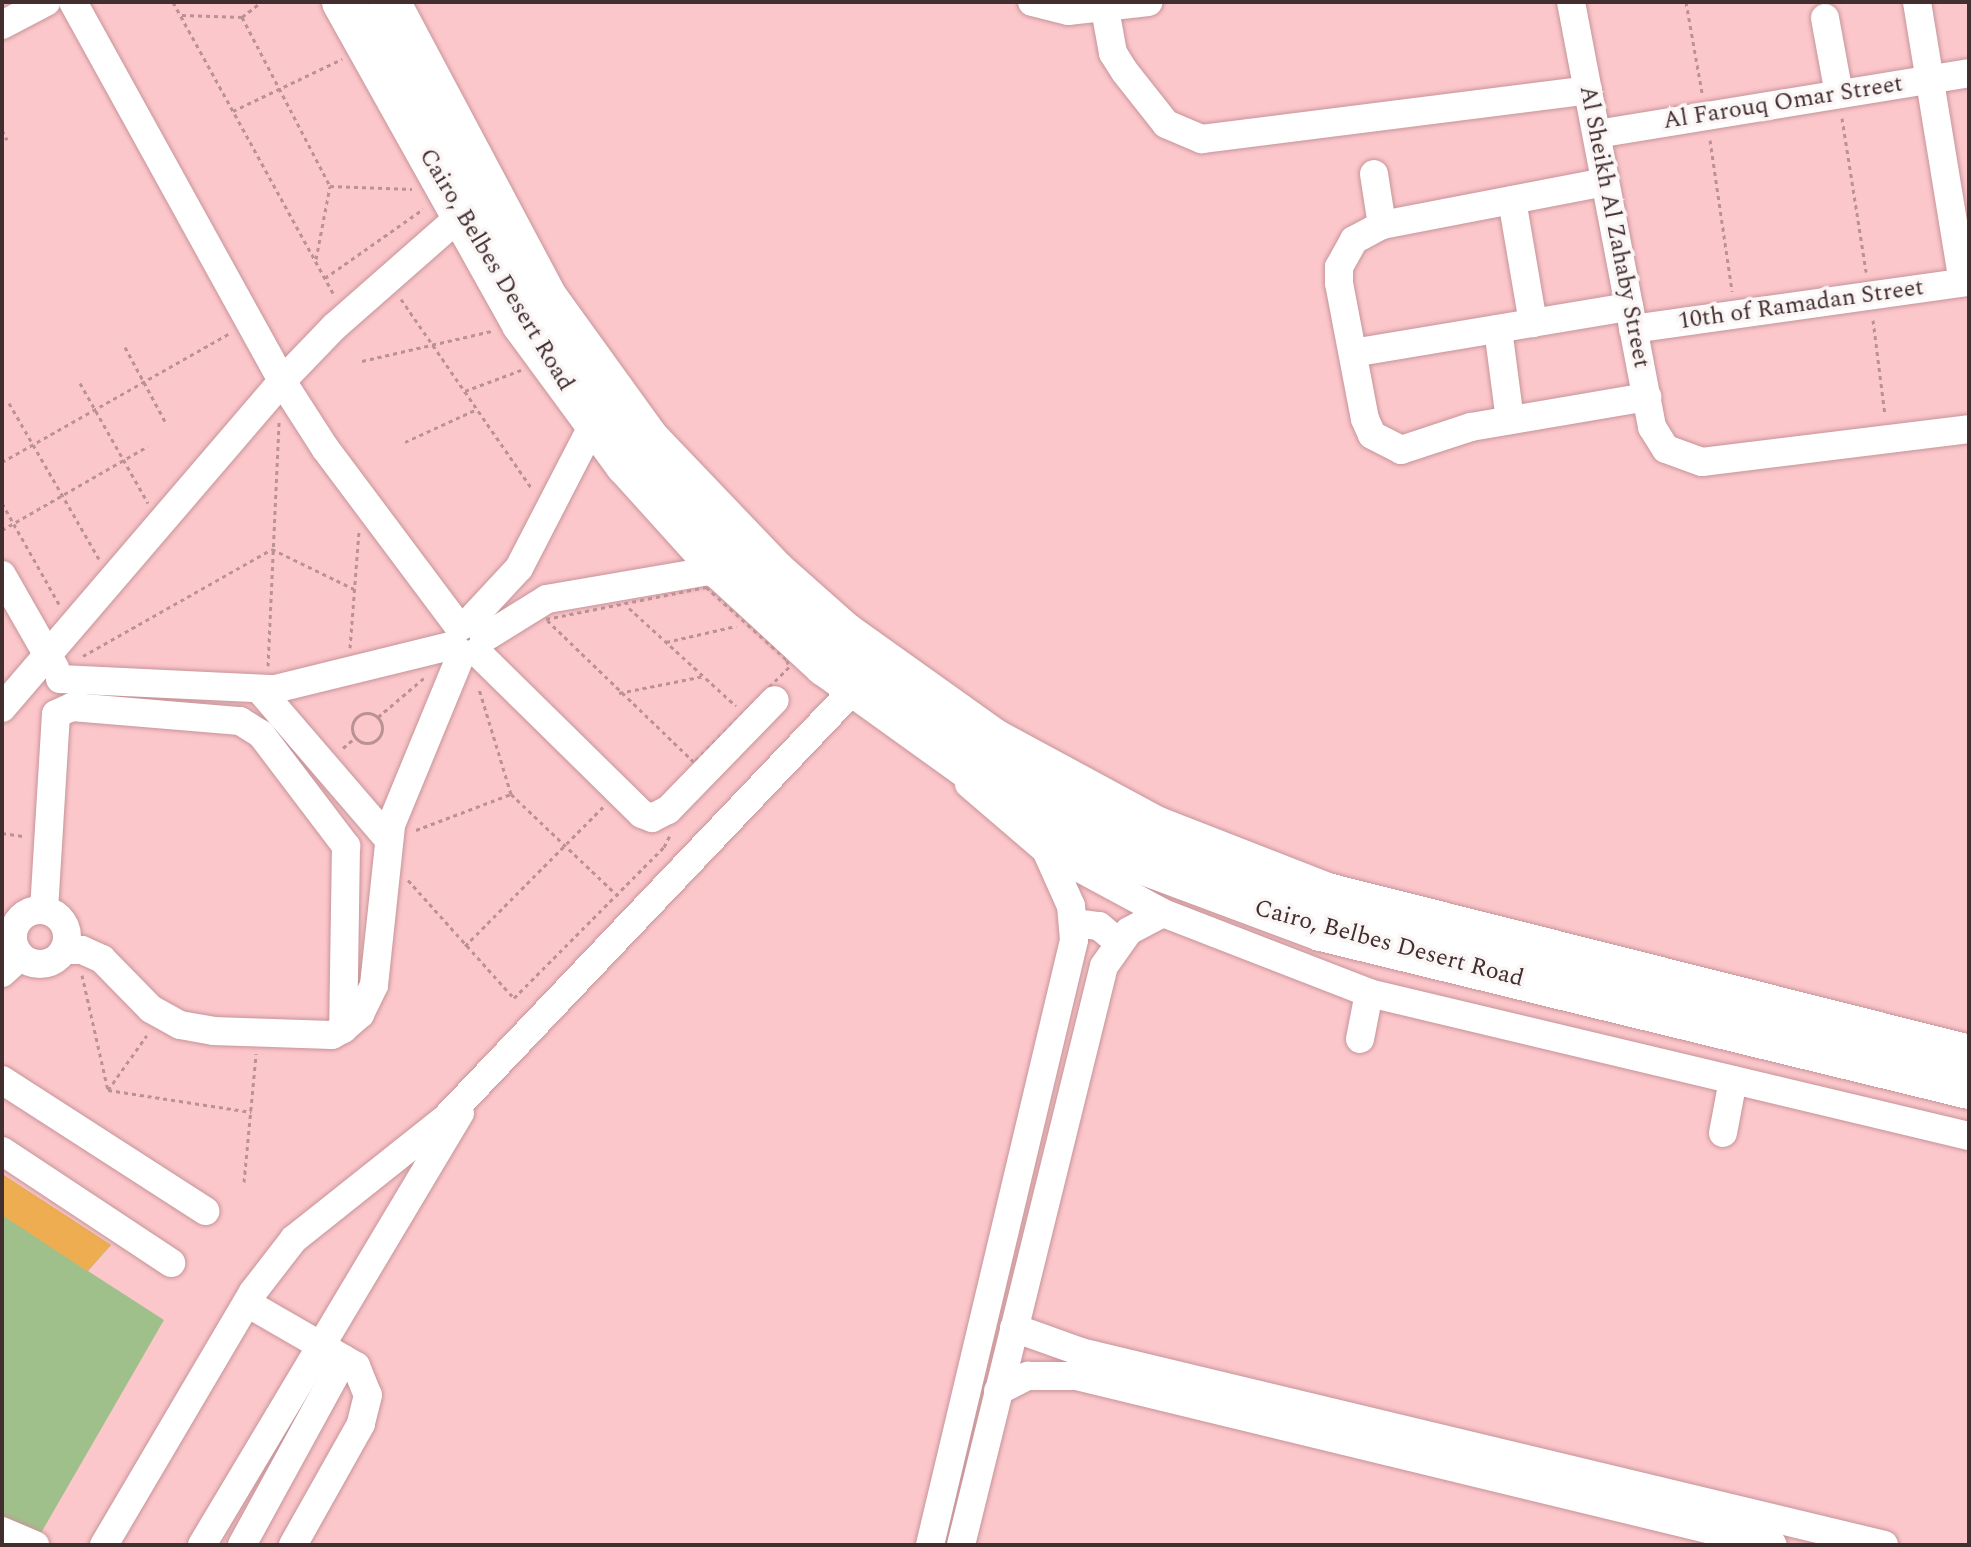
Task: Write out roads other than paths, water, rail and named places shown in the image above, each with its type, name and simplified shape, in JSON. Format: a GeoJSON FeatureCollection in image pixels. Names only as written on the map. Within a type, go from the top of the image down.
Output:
{"type":"FeatureCollection","features":[{"type":"Feature","properties":{"kind":"highway","name":"Cairo, Belbes Desert Road"},"geometry":{"type":"LineString","coordinates":[[343,2],[445,208],[547,360],[594,423],[721,569],[855,688],[900,722],[1060,822],[1232,899],[1412,954],[1969,1088]]}},
{"type":"Feature","properties":{"kind":"highway","name":"Cairo, Belbes Desert Road"},"geometry":{"type":"LineString","coordinates":[[389,2],[545,296],[648,439],[709,508],[844,633],[994,740],[1155,827],[1327,894],[1969,1056]]}},
{"type":"Feature","properties":{"kind":"street"},"geometry":{"type":"LineString","coordinates":[[2,25],[46,2]]}},
{"type":"Feature","properties":{"kind":"street"},"geometry":{"type":"LineString","coordinates":[[73,2],[282,381],[466,643],[646,817],[668,810],[750,718],[775,700]]}},
{"type":"Feature","properties":{"kind":"street"},"geometry":{"type":"LineString","coordinates":[[1032,2],[1068,11],[1148,2]]}},
{"type":"Feature","properties":{"kind":"street","name":"Al Sheikh Al Zahaby Street"},"geometry":{"type":"LineString","coordinates":[[1571,2],[1652,427],[1666,449],[1702,462],[1969,429]]}},
{"type":"Feature","properties":{"kind":"street"},"geometry":{"type":"LineString","coordinates":[[1917,2],[1966,282]]}},
{"type":"Feature","properties":{"kind":"street"},"geometry":{"type":"LineString","coordinates":[[1105,9],[1113,53],[1125,72],[1166,124],[1202,139],[1588,90]]}},
{"type":"Feature","properties":{"kind":"street"},"geometry":{"type":"LineString","coordinates":[[1825,18],[1839,94]]}},
{"type":"Feature","properties":{"kind":"street","name":"Al Farouq Omar Street"},"geometry":{"type":"LineString","coordinates":[[1597,134],[1969,73]]}},
{"type":"Feature","properties":{"kind":"street"},"geometry":{"type":"LineString","coordinates":[[1374,174],[1382,225]]}},
{"type":"Feature","properties":{"kind":"street"},"geometry":{"type":"LineString","coordinates":[[1605,182],[1382,225],[1354,240],[1339,267],[1365,419],[1385,445],[1417,448],[1471,427],[1647,397]]}},
{"type":"Feature","properties":{"kind":"street"},"geometry":{"type":"LineString","coordinates":[[1512,200],[1533,323]]}},
{"type":"Feature","properties":{"kind":"street"},"geometry":{"type":"LineString","coordinates":[[2,708],[55,668],[71,627],[282,381],[388,279],[445,208]]}},
{"type":"Feature","properties":{"kind":"street","name":"10th of Ramadan Street"},"geometry":{"type":"LineString","coordinates":[[1353,353],[1533,323],[1735,315],[1966,282]]}},
{"type":"Feature","properties":{"kind":"street"},"geometry":{"type":"LineString","coordinates":[[1498,329],[1510,420]]}},
{"type":"Feature","properties":{"kind":"street"},"geometry":{"type":"LineString","coordinates":[[70,950],[64,925],[44,910],[28,913],[16,925],[11,965],[44,964],[70,950],[102,959],[161,1016],[196,1030],[332,1035],[360,1014],[374,985],[388,848],[400,796],[466,643],[519,568],[594,423]]}},
{"type":"Feature","properties":{"kind":"street"},"geometry":{"type":"LineString","coordinates":[[519,568],[547,599]]}},
{"type":"Feature","properties":{"kind":"street"},"geometry":{"type":"LineString","coordinates":[[55,668],[263,690],[466,643],[547,599],[615,595],[721,569]]}},
{"type":"Feature","properties":{"kind":"street"},"geometry":{"type":"LineString","coordinates":[[2,575],[77,708]]}},
{"type":"Feature","properties":{"kind":"street"},"geometry":{"type":"LineString","coordinates":[[104,1545],[247,1303],[276,1260],[313,1220],[399,1159],[466,1097],[855,688]]}},
{"type":"Feature","properties":{"kind":"street"},"geometry":{"type":"LineString","coordinates":[[263,690],[388,848]]}},
{"type":"Feature","properties":{"kind":"street"},"geometry":{"type":"LineString","coordinates":[[44,910],[51,726],[61,709],[232,719],[261,734],[346,846],[343,1029]]}},
{"type":"Feature","properties":{"kind":"street"},"geometry":{"type":"LineString","coordinates":[[900,722],[1046,850],[1163,913],[1369,993],[1969,1136]]}},
{"type":"Feature","properties":{"kind":"street"},"geometry":{"type":"LineString","coordinates":[[930,1545],[1074,940],[1074,923],[1046,850]]}},
{"type":"Feature","properties":{"kind":"street"},"geometry":{"type":"LineString","coordinates":[[961,1545],[1104,966],[1118,942],[1163,913]]}},
{"type":"Feature","properties":{"kind":"street"},"geometry":{"type":"LineString","coordinates":[[1074,923],[1099,926],[1118,942]]}},
{"type":"Feature","properties":{"kind":"street"},"geometry":{"type":"LineString","coordinates":[[1360,1039],[1369,993]]}},
{"type":"Feature","properties":{"kind":"street"},"geometry":{"type":"LineString","coordinates":[[2,1080],[205,1211]]}},
{"type":"Feature","properties":{"kind":"street"},"geometry":{"type":"LineString","coordinates":[[1723,1133],[1733,1080]]}},
{"type":"Feature","properties":{"kind":"street"},"geometry":{"type":"LineString","coordinates":[[242,1545],[333,1353],[436,1161],[466,1097]]}},
{"type":"Feature","properties":{"kind":"street"},"geometry":{"type":"LineString","coordinates":[[2,1151],[171,1263]]}},
{"type":"Feature","properties":{"kind":"street"},"geometry":{"type":"LineString","coordinates":[[247,1303],[356,1366],[366,1385],[365,1415],[293,1545]]}},
{"type":"Feature","properties":{"kind":"street"},"geometry":{"type":"LineString","coordinates":[[1014,1328],[1081,1352],[1884,1545]]}},
{"type":"Feature","properties":{"kind":"street"},"geometry":{"type":"LineString","coordinates":[[1042,1374],[1035,1354],[1050,1339]]}},
{"type":"Feature","properties":{"kind":"street"},"geometry":{"type":"LineString","coordinates":[[202,1545],[333,1353]]}},
{"type":"Feature","properties":{"kind":"street"},"geometry":{"type":"LineString","coordinates":[[998,1391],[1042,1374],[1076,1376],[1773,1545]]}},
{"type":"Feature","properties":{"kind":"street"},"geometry":{"type":"LineString","coordinates":[[2,1531],[35,1545]]}}]}
